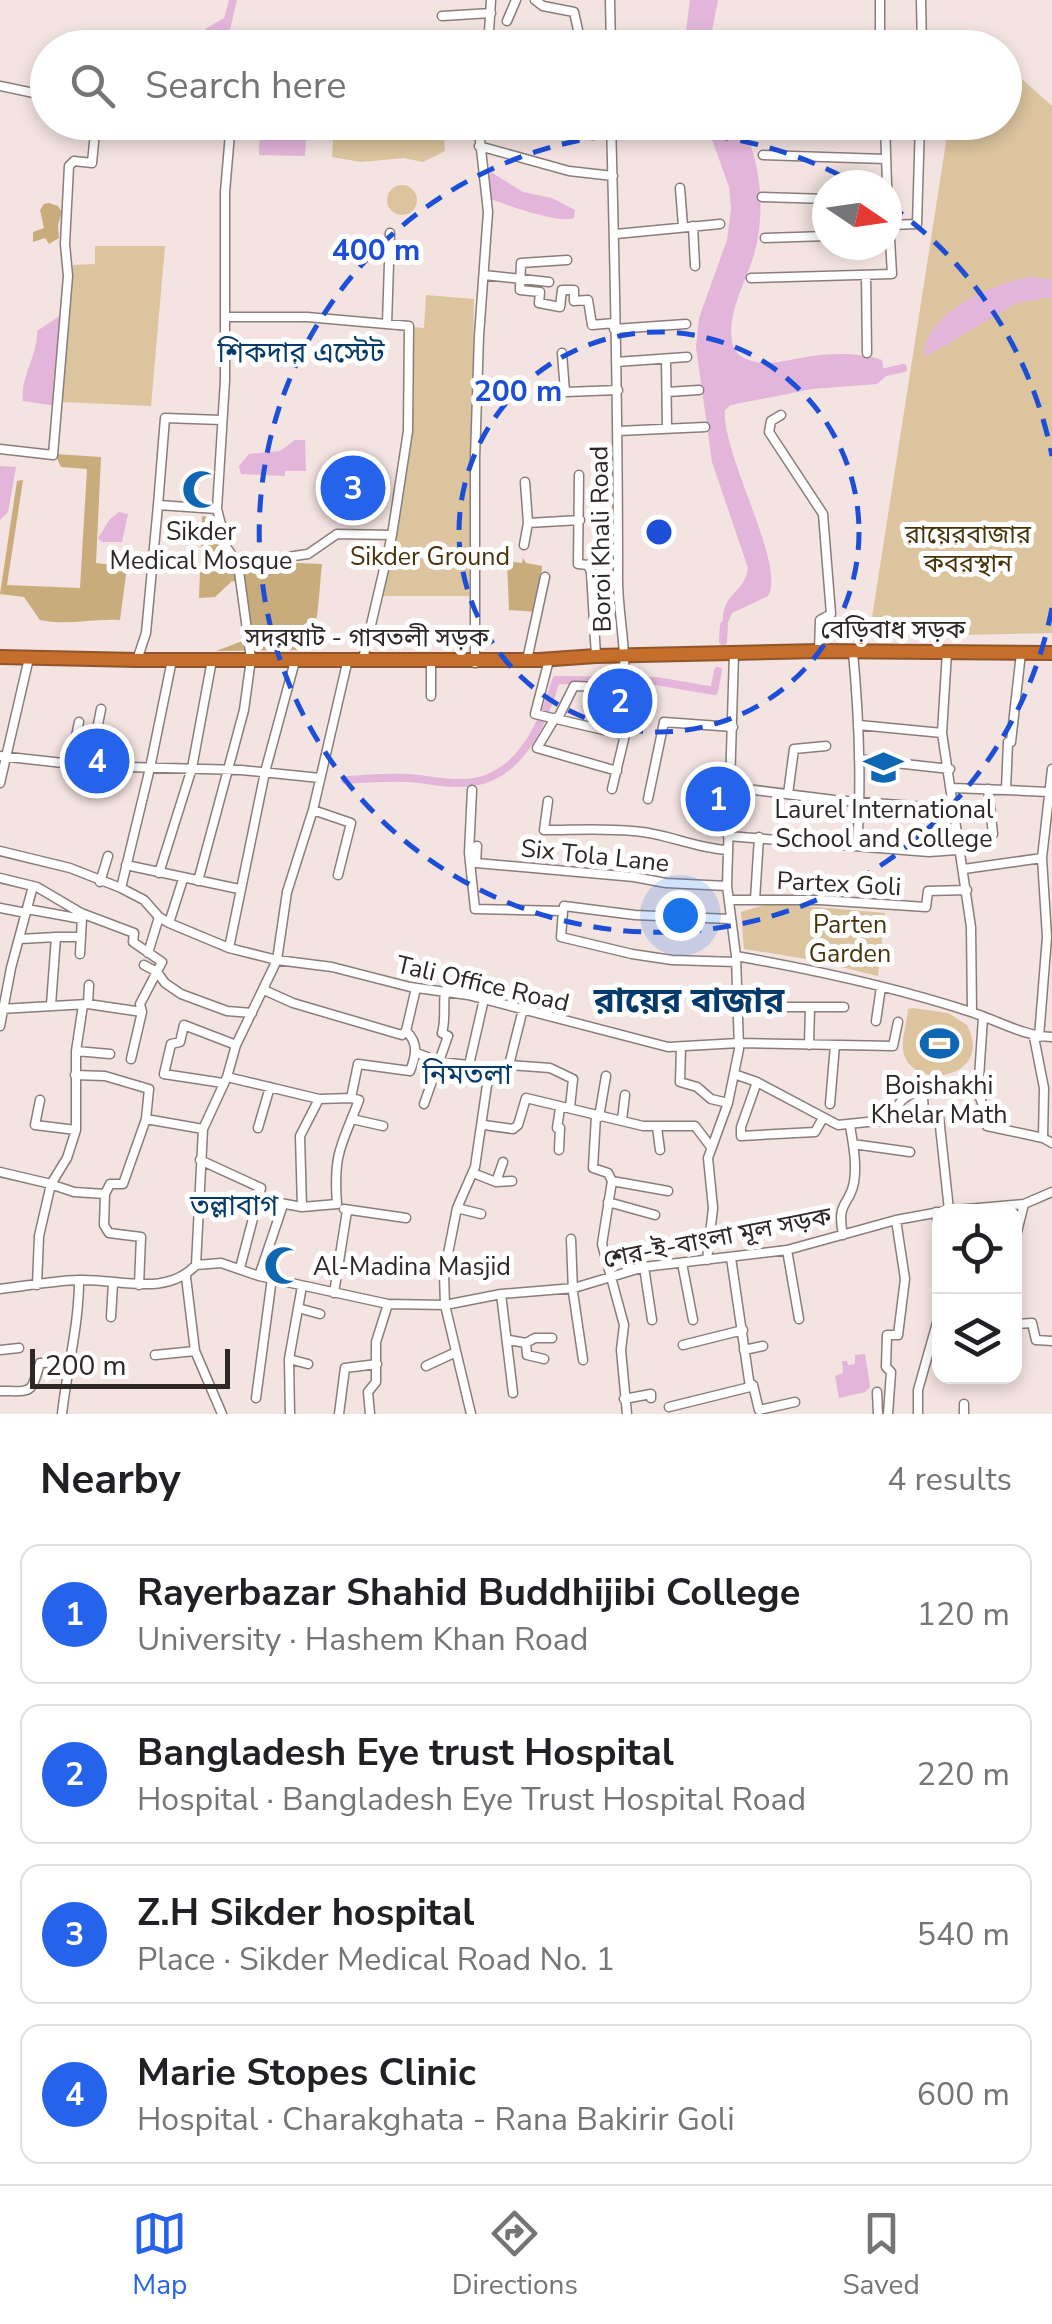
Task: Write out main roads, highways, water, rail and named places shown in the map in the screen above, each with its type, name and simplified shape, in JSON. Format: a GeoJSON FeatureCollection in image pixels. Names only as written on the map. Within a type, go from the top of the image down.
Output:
{"type":"FeatureCollection","features":[{"type":"Feature","properties":{"kind":"highway","name":"বেড়িবাধ সড়ক"},"geometry":{"type":"LineString","coordinates":[[734,653],[1052,653]]}},
{"type":"Feature","properties":{"kind":"highway","name":"সদরঘাট - গাবতলী সড়ক"},"geometry":{"type":"LineString","coordinates":[[0,657],[527,661],[596,656],[624,662],[734,653]]}},
{"type":"Feature","properties":{"kind":"waterway"},"geometry":{"type":"LineString","coordinates":[[878,374],[903,368]]}},
{"type":"Feature","properties":{"kind":"waterway"},"geometry":{"type":"LineString","coordinates":[[723,641],[724,625]]}},
{"type":"Feature","properties":{"kind":"waterway"},"geometry":{"type":"LineString","coordinates":[[345,780],[482,780],[499,773],[525,748],[544,715],[556,680],[656,681],[714,691],[718,671]]}},
{"type":"Feature","properties":{"kind":"place","name":"Z.H Sikder hospital"},"geometry":{"type":"Point","coordinates":[353,488]}},
{"type":"Feature","properties":{"kind":"place","name":"Sikder Medical Mosque"},"geometry":{"type":"Point","coordinates":[201,490]}},
{"type":"Feature","properties":{"kind":"place","name":"Bangladesh Eye trust Hospital"},"geometry":{"type":"Point","coordinates":[620,701]}},
{"type":"Feature","properties":{"kind":"place","name":"Marie Stopes Clinic"},"geometry":{"type":"Point","coordinates":[97,761]}},
{"type":"Feature","properties":{"kind":"place","name":"Laurel International School and College"},"geometry":{"type":"Point","coordinates":[884,768]}},
{"type":"Feature","properties":{"kind":"place","name":"Rayerbazar Shahid Buddhijibi College"},"geometry":{"type":"Point","coordinates":[718,799]}},
{"type":"Feature","properties":{"kind":"place","name":"Boishakhi Khelar Math"},"geometry":{"type":"Point","coordinates":[939,1044]}},
{"type":"Feature","properties":{"kind":"place","name":"Al-Madina Masjid"},"geometry":{"type":"Point","coordinates":[283,1266]}},
{"type":"Feature","properties":{"kind":"district","name":"শিকদার এস্টেট"},"geometry":{"type":"Point","coordinates":[301,352]}},
{"type":"Feature","properties":{"kind":"district","name":"রায়ের বাজার"},"geometry":{"type":"Point","coordinates":[689,1000]}},
{"type":"Feature","properties":{"kind":"district","name":"নিমতলা"},"geometry":{"type":"Point","coordinates":[467,1074]}},
{"type":"Feature","properties":{"kind":"district","name":"তল্লাবাগ"},"geometry":{"type":"Point","coordinates":[234,1205]}},
{"type":"Feature","properties":{"kind":"park label","name":"রায়েরবাজার কবরস্থান"},"geometry":{"type":"Point","coordinates":[968,548]}},
{"type":"Feature","properties":{"kind":"park label","name":"Sikder Ground"},"geometry":{"type":"Point","coordinates":[430,556]}},
{"type":"Feature","properties":{"kind":"park label","name":"Parten Garden"},"geometry":{"type":"Point","coordinates":[850,938]}}]}
